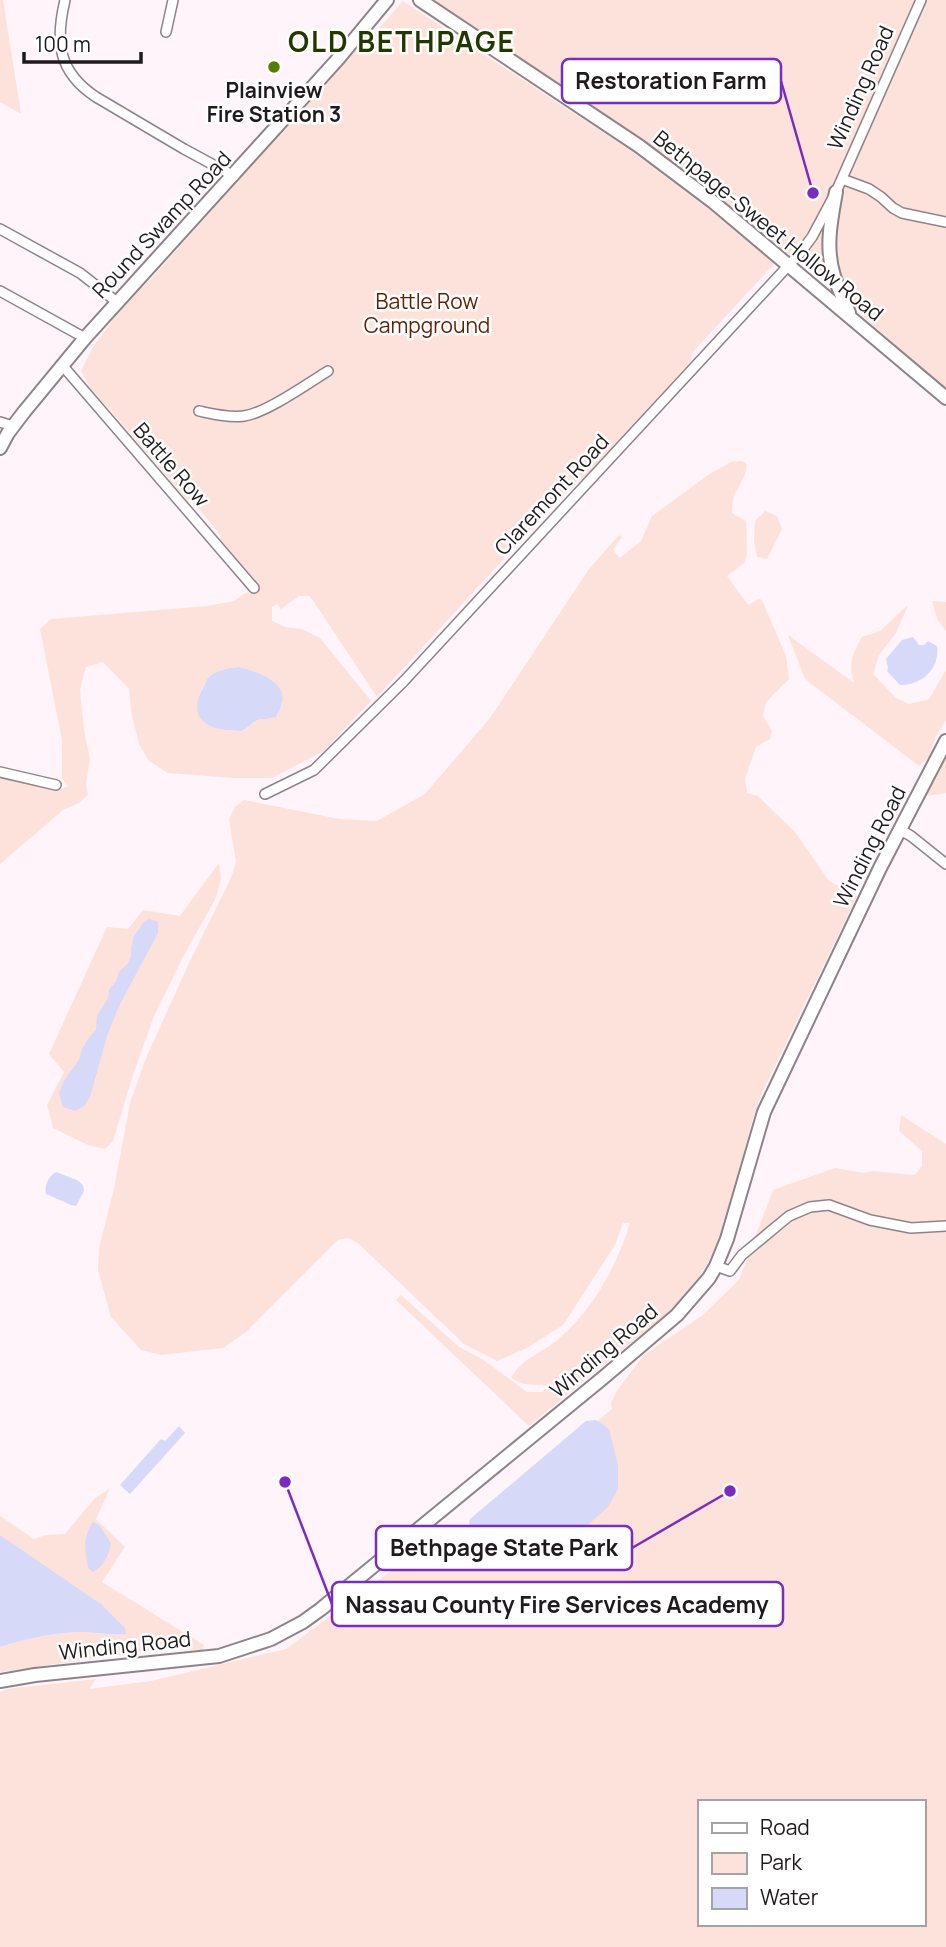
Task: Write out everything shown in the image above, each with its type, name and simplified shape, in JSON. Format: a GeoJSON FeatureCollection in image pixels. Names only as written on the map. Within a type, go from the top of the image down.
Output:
{"type":"FeatureCollection","features":[{"type":"Feature","properties":{"kind":"street"},"geometry":{"type":"LineString","coordinates":[[65,0],[59,35],[60,46],[75,79],[96,97],[234,176]]}},
{"type":"Feature","properties":{"kind":"street"},"geometry":{"type":"LineString","coordinates":[[166,32],[173,0]]}},
{"type":"Feature","properties":{"kind":"street","name":"Round Swamp Road"},"geometry":{"type":"LineString","coordinates":[[0,448],[13,426],[85,338],[338,60],[387,0]]}},
{"type":"Feature","properties":{"kind":"street","name":"Bethpage-Sweet Hollow Road"},"geometry":{"type":"LineString","coordinates":[[420,0],[639,146],[712,201],[946,398]]}},
{"type":"Feature","properties":{"kind":"street","name":"Winding Road"},"geometry":{"type":"LineString","coordinates":[[836,192],[921,0]]}},
{"type":"Feature","properties":{"kind":"street"},"geometry":{"type":"LineString","coordinates":[[842,178],[869,189],[902,213],[946,222]]}},
{"type":"Feature","properties":{"kind":"street"},"geometry":{"type":"LineString","coordinates":[[836,192],[830,222],[829,254],[833,275],[850,316]]}},
{"type":"Feature","properties":{"kind":"street","name":"Claremont Road"},"geometry":{"type":"LineString","coordinates":[[265,794],[314,770],[404,681],[800,254],[836,192]]}},
{"type":"Feature","properties":{"kind":"street"},"geometry":{"type":"LineString","coordinates":[[0,229],[80,273],[117,302]]}},
{"type":"Feature","properties":{"kind":"street"},"geometry":{"type":"LineString","coordinates":[[0,291],[85,338]]}},
{"type":"Feature","properties":{"kind":"street","name":"Battle Row"},"geometry":{"type":"LineString","coordinates":[[62,365],[254,588]]}},
{"type":"Feature","properties":{"kind":"street"},"geometry":{"type":"LineString","coordinates":[[199,411],[223,416],[244,416],[260,411],[328,371]]}},
{"type":"Feature","properties":{"kind":"street"},"geometry":{"type":"LineString","coordinates":[[0,422],[13,426]]}},
{"type":"Feature","properties":{"kind":"street","name":"Winding Road"},"geometry":{"type":"LineString","coordinates":[[0,1681],[219,1656],[259,1644],[289,1630],[321,1609],[657,1333],[692,1299],[716,1266],[727,1239],[764,1112],[899,830],[946,741]]}},
{"type":"Feature","properties":{"kind":"street"},"geometry":{"type":"LineString","coordinates":[[0,772],[56,785]]}},
{"type":"Feature","properties":{"kind":"street"},"geometry":{"type":"LineString","coordinates":[[899,830],[946,863]]}},
{"type":"Feature","properties":{"kind":"street"},"geometry":{"type":"LineString","coordinates":[[716,1266],[730,1272],[742,1255],[789,1216],[810,1208],[829,1205],[870,1220],[911,1228],[946,1226]]}},
{"type":"Feature","properties":{"kind":"green space"},"geometry":{"type":"Polygon","coordinates":[[[0,0],[3,0],[21,114],[0,102],[0,0]]]}},
{"type":"Feature","properties":{"kind":"green space"},"geometry":{"type":"Polygon","coordinates":[[[429,0],[946,0],[946,389],[808,268],[429,0]]]}},
{"type":"Feature","properties":{"kind":"green space","name":"Battle Row Campground"},"geometry":{"type":"Polygon","coordinates":[[[403,1],[631,151],[706,207],[774,264],[692,353],[691,361],[583,479],[573,483],[377,697],[310,596],[299,596],[281,609],[277,604],[272,607],[272,621],[285,627],[302,629],[320,638],[371,701],[324,751],[272,778],[168,773],[149,761],[139,744],[129,689],[103,662],[86,667],[80,690],[90,759],[86,783],[88,795],[79,803],[63,810],[0,864],[0,778],[61,789],[68,786],[62,779],[62,740],[40,629],[51,619],[207,606],[234,601],[244,594],[260,589],[219,540],[222,537],[193,501],[187,500],[91,390],[81,371],[93,347],[129,298],[150,280],[358,46],[383,24],[403,1]],[[239,667],[214,673],[208,678],[199,696],[198,712],[201,718],[212,727],[241,731],[259,719],[276,716],[282,704],[270,679],[239,667]]]}},
{"type":"Feature","properties":{"kind":"green space"},"geometry":{"type":"Polygon","coordinates":[[[731,462],[746,463],[746,470],[735,495],[732,513],[746,521],[747,555],[744,563],[727,576],[748,605],[762,600],[786,656],[789,679],[766,702],[763,716],[772,731],[770,739],[756,747],[745,779],[747,793],[758,796],[795,832],[829,881],[857,896],[762,1093],[722,1232],[694,1285],[671,1310],[529,1426],[396,1300],[401,1295],[459,1347],[482,1359],[527,1392],[542,1392],[550,1386],[524,1384],[511,1378],[526,1361],[550,1346],[569,1329],[592,1302],[618,1256],[630,1223],[623,1223],[615,1245],[563,1325],[527,1348],[497,1361],[464,1344],[359,1244],[349,1238],[338,1240],[246,1332],[223,1348],[161,1355],[141,1350],[111,1317],[98,1270],[99,1248],[114,1189],[130,1103],[146,1058],[231,878],[236,862],[229,819],[235,807],[244,800],[339,819],[377,821],[425,794],[490,718],[589,569],[619,535],[622,537],[613,550],[620,558],[641,541],[652,516],[708,475],[731,462]]]}},
{"type":"Feature","properties":{"kind":"green space"},"geometry":{"type":"Polygon","coordinates":[[[765,511],[777,516],[782,529],[767,559],[757,557],[754,541],[755,521],[765,511]]]}},
{"type":"Feature","properties":{"kind":"green space"},"geometry":{"type":"Polygon","coordinates":[[[932,601],[946,602],[946,631],[937,619],[932,601]]]}},
{"type":"Feature","properties":{"kind":"green space"},"geometry":{"type":"Polygon","coordinates":[[[908,605],[896,633],[879,655],[873,674],[896,698],[909,704],[929,699],[946,670],[946,720],[936,736],[928,759],[919,766],[805,679],[788,635],[854,683],[852,659],[862,637],[880,631],[908,605]]]}},
{"type":"Feature","properties":{"kind":"green space"},"geometry":{"type":"Polygon","coordinates":[[[946,757],[946,793],[926,796],[926,789],[946,757]]]}},
{"type":"Feature","properties":{"kind":"green space"},"geometry":{"type":"Polygon","coordinates":[[[219,863],[221,879],[216,898],[154,1016],[113,1141],[105,1149],[88,1145],[53,1128],[47,1105],[64,1072],[49,1054],[107,927],[128,929],[143,910],[180,916],[219,863]]]}},
{"type":"Feature","properties":{"kind":"green space"},"geometry":{"type":"Polygon","coordinates":[[[901,1115],[946,1144],[946,1947],[0,1947],[0,1692],[96,1679],[89,1689],[151,1681],[286,1649],[418,1551],[449,1535],[456,1539],[612,1409],[611,1403],[616,1392],[644,1355],[703,1315],[739,1280],[773,1190],[835,1168],[864,1173],[872,1171],[915,1175],[922,1166],[922,1151],[899,1131],[901,1115]]]}},
{"type":"Feature","properties":{"kind":"green space"},"geometry":{"type":"Polygon","coordinates":[[[110,1488],[96,1519],[125,1547],[102,1582],[204,1645],[203,1650],[162,1649],[0,1672],[0,1647],[61,1633],[126,1634],[52,1572],[0,1535],[0,1516],[34,1539],[45,1535],[65,1534],[94,1499],[110,1488]]]}},
{"type":"Feature","properties":{"kind":"water"},"geometry":{"type":"Polygon","coordinates":[[[913,637],[919,645],[928,641],[937,646],[936,662],[922,679],[900,685],[887,671],[886,659],[902,640],[913,637]]]}},
{"type":"Feature","properties":{"kind":"water"},"geometry":{"type":"Polygon","coordinates":[[[239,667],[262,675],[276,684],[281,690],[280,709],[276,717],[259,719],[241,731],[212,727],[201,718],[197,705],[207,679],[222,670],[239,667]]]}},
{"type":"Feature","properties":{"kind":"water"},"geometry":{"type":"Polygon","coordinates":[[[149,919],[158,922],[158,933],[119,1006],[107,1036],[90,1097],[84,1106],[75,1111],[63,1107],[59,1094],[63,1082],[96,1030],[97,1016],[108,998],[109,990],[131,957],[134,936],[149,919]]]}},
{"type":"Feature","properties":{"kind":"water"},"geometry":{"type":"Polygon","coordinates":[[[56,1172],[83,1185],[84,1191],[76,1206],[46,1194],[48,1181],[56,1172]]]}},
{"type":"Feature","properties":{"kind":"water"},"geometry":{"type":"Polygon","coordinates":[[[596,1420],[609,1429],[618,1465],[618,1489],[608,1507],[582,1530],[564,1553],[533,1565],[504,1557],[481,1543],[479,1533],[469,1524],[470,1519],[586,1421],[596,1420]]]}},
{"type":"Feature","properties":{"kind":"water"},"geometry":{"type":"Polygon","coordinates":[[[179,1426],[185,1433],[130,1494],[120,1485],[161,1439],[165,1441],[179,1426]]]}},
{"type":"Feature","properties":{"kind":"water"},"geometry":{"type":"Polygon","coordinates":[[[93,1522],[99,1525],[111,1543],[105,1560],[93,1572],[88,1568],[85,1544],[93,1522]]]}},
{"type":"Feature","properties":{"kind":"water"},"geometry":{"type":"Polygon","coordinates":[[[0,1535],[102,1605],[125,1628],[126,1634],[61,1633],[0,1647],[0,1535]]]}},
{"type":"Feature","properties":{"kind":"place","name":"Plainview Fire Station 3"},"geometry":{"type":"Point","coordinates":[274,67]}},
{"type":"Feature","properties":{"kind":"place","name":"Restoration Farm"},"geometry":{"type":"Point","coordinates":[813,193]}},
{"type":"Feature","properties":{"kind":"place","name":"Nassau County Fire Services Academy"},"geometry":{"type":"Point","coordinates":[285,1482]}},
{"type":"Feature","properties":{"kind":"place","name":"Bethpage State Park"},"geometry":{"type":"Point","coordinates":[730,1491]}},
{"type":"Feature","properties":{"kind":"district","name":"OLD BETHPAGE"},"geometry":{"type":"Point","coordinates":[402,42]}}]}
